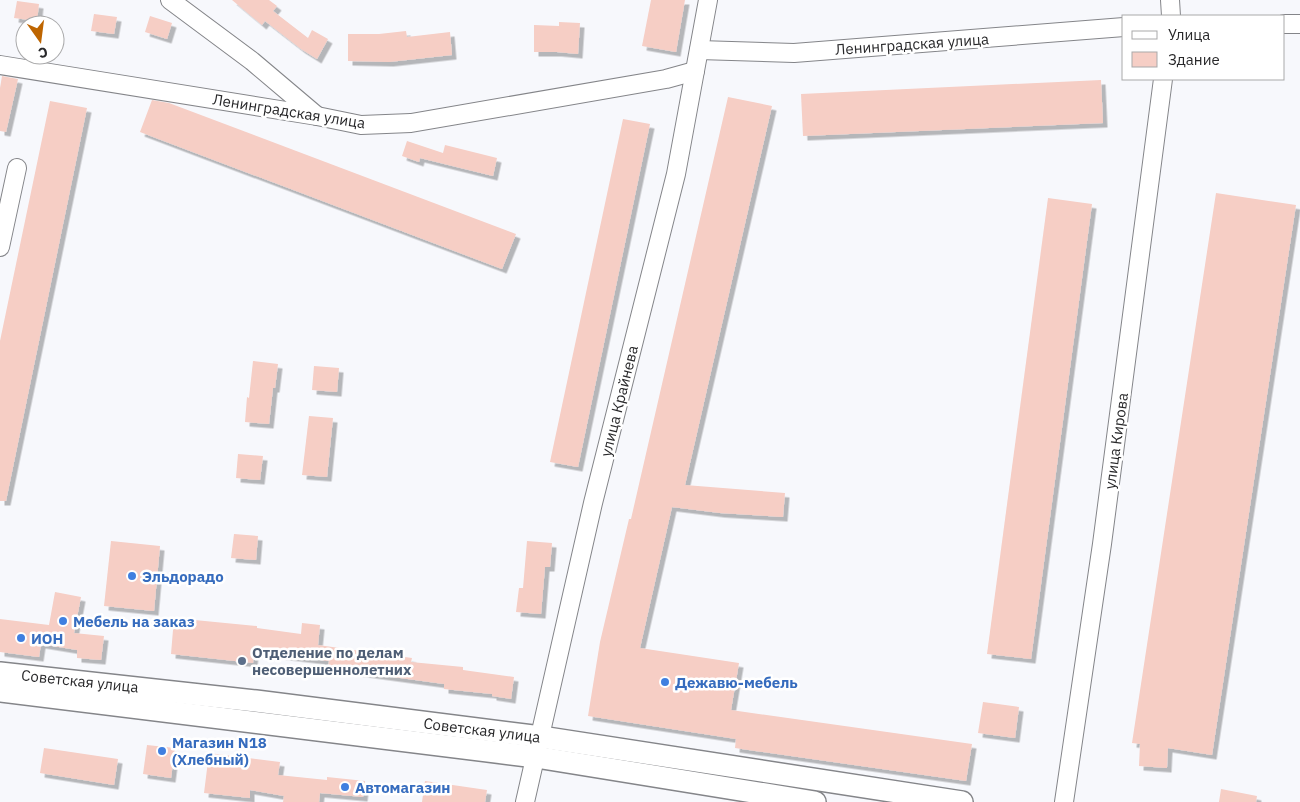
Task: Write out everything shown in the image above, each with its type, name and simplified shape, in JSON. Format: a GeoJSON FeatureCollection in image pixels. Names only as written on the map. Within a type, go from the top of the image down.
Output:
{"type":"FeatureCollection","features":[{"type":"Feature","properties":{"kind":"street"},"geometry":{"type":"LineString","coordinates":[[170,0],[252,61],[318,116]]}},
{"type":"Feature","properties":{"kind":"street","name":"улица Крайнева"},"geometry":{"type":"LineString","coordinates":[[525,802],[593,503],[676,174],[695,71],[706,50],[708,0]]}},
{"type":"Feature","properties":{"kind":"street"},"geometry":{"type":"LineString","coordinates":[[1170,0],[1171,15]]}},
{"type":"Feature","properties":{"kind":"street"},"geometry":{"type":"LineString","coordinates":[[1285,24],[1300,24]]}},
{"type":"Feature","properties":{"kind":"street","name":"Ленинградская улица"},"geometry":{"type":"LineString","coordinates":[[706,50],[794,53],[1122,27]]}},
{"type":"Feature","properties":{"kind":"street","name":"Ленинградская улица"},"geometry":{"type":"LineString","coordinates":[[0,65],[361,124],[412,123],[670,78],[695,71]]}},
{"type":"Feature","properties":{"kind":"street","name":"улица Кирова"},"geometry":{"type":"LineString","coordinates":[[1064,802],[1104,534],[1163,80]]}},
{"type":"Feature","properties":{"kind":"street"},"geometry":{"type":"LineString","coordinates":[[0,247],[17,168]]}},
{"type":"Feature","properties":{"kind":"street","name":"Советская улица"},"geometry":{"type":"LineString","coordinates":[[0,673],[256,701],[538,747],[816,802]]}},
{"type":"Feature","properties":{"kind":"street","name":"Советская улица"},"geometry":{"type":"LineString","coordinates":[[0,690],[538,747],[962,802]]}},
{"type":"Feature","properties":{"kind":"building"},"geometry":{"type":"Polygon","coordinates":[[[232,0],[269,0],[277,6],[273,11],[308,38],[312,30],[328,39],[317,59],[265,21],[262,25],[232,0]]]}},
{"type":"Feature","properties":{"kind":"building"},"geometry":{"type":"Polygon","coordinates":[[[651,0],[685,0],[676,52],[642,46],[651,0]]]}},
{"type":"Feature","properties":{"kind":"building"},"geometry":{"type":"Polygon","coordinates":[[[17,1],[39,4],[38,15],[15,15],[14,18],[17,1]]]}},
{"type":"Feature","properties":{"kind":"building"},"geometry":{"type":"Polygon","coordinates":[[[94,14],[117,17],[114,34],[91,31],[94,14]]]}},
{"type":"Feature","properties":{"kind":"building"},"geometry":{"type":"Polygon","coordinates":[[[150,16],[172,23],[167,39],[145,32],[150,16]]]}},
{"type":"Feature","properties":{"kind":"building"},"geometry":{"type":"Polygon","coordinates":[[[559,22],[580,23],[578,54],[534,52],[534,25],[559,26],[559,22]]]}},
{"type":"Feature","properties":{"kind":"building"},"geometry":{"type":"Polygon","coordinates":[[[406,31],[407,37],[450,32],[452,55],[389,62],[348,61],[348,34],[379,34],[406,31]]]}},
{"type":"Feature","properties":{"kind":"building"},"geometry":{"type":"Polygon","coordinates":[[[2,76],[18,79],[6,132],[0,131],[0,88],[2,76]]]}},
{"type":"Feature","properties":{"kind":"building"},"geometry":{"type":"Polygon","coordinates":[[[1101,80],[1103,123],[803,136],[801,94],[1101,80]]]}},
{"type":"Feature","properties":{"kind":"building"},"geometry":{"type":"Polygon","coordinates":[[[728,97],[772,106],[685,485],[785,493],[783,517],[720,513],[672,507],[640,648],[739,663],[731,710],[972,744],[966,781],[735,748],[736,739],[588,716],[600,642],[629,519],[631,519],[728,97]]]}},
{"type":"Feature","properties":{"kind":"building"},"geometry":{"type":"Polygon","coordinates":[[[152,100],[169,103],[516,234],[502,269],[140,132],[152,100]]]}},
{"type":"Feature","properties":{"kind":"building"},"geometry":{"type":"Polygon","coordinates":[[[50,101],[87,108],[6,501],[0,501],[0,341],[50,101]]]}},
{"type":"Feature","properties":{"kind":"building"},"geometry":{"type":"Polygon","coordinates":[[[623,119],[650,124],[578,467],[550,462],[623,119]]]}},
{"type":"Feature","properties":{"kind":"building"},"geometry":{"type":"Polygon","coordinates":[[[407,141],[443,153],[445,145],[497,158],[493,176],[420,158],[419,162],[402,156],[407,141]]]}},
{"type":"Feature","properties":{"kind":"building"},"geometry":{"type":"Polygon","coordinates":[[[1216,193],[1296,205],[1212,755],[1168,748],[1167,768],[1139,766],[1140,744],[1132,743],[1216,193]]]}},
{"type":"Feature","properties":{"kind":"building"},"geometry":{"type":"Polygon","coordinates":[[[1048,198],[1092,204],[1031,659],[987,654],[1048,198]]]}},
{"type":"Feature","properties":{"kind":"building"},"geometry":{"type":"Polygon","coordinates":[[[253,361],[278,364],[269,424],[245,422],[253,361]]]}},
{"type":"Feature","properties":{"kind":"building"},"geometry":{"type":"Polygon","coordinates":[[[314,366],[339,368],[337,392],[312,390],[314,366]]]}},
{"type":"Feature","properties":{"kind":"building"},"geometry":{"type":"Polygon","coordinates":[[[309,416],[333,418],[327,477],[302,475],[309,416]]]}},
{"type":"Feature","properties":{"kind":"building"},"geometry":{"type":"Polygon","coordinates":[[[238,454],[263,456],[260,480],[236,478],[238,454]]]}},
{"type":"Feature","properties":{"kind":"building"},"geometry":{"type":"Polygon","coordinates":[[[234,534],[258,536],[256,560],[231,558],[234,534]]]}},
{"type":"Feature","properties":{"kind":"building","name":"Эльдорадо"},"geometry":{"type":"Polygon","coordinates":[[[111,541],[160,546],[154,611],[104,606],[111,541]]]}},
{"type":"Feature","properties":{"kind":"building"},"geometry":{"type":"Polygon","coordinates":[[[527,541],[552,543],[550,567],[545,567],[541,614],[516,612],[519,588],[523,588],[527,541]]]}},
{"type":"Feature","properties":{"kind":"building"},"geometry":{"type":"Polygon","coordinates":[[[55,592],[81,597],[74,633],[104,636],[101,660],[77,658],[77,650],[41,644],[39,657],[0,652],[0,619],[49,625],[55,592]]]}},
{"type":"Feature","properties":{"kind":"building"},"geometry":{"type":"Polygon","coordinates":[[[174,618],[257,626],[257,628],[301,634],[302,623],[320,625],[318,645],[412,658],[411,662],[463,667],[463,670],[514,677],[511,699],[492,696],[492,694],[444,689],[444,684],[328,668],[329,661],[254,652],[253,663],[171,654],[174,618]]]}},
{"type":"Feature","properties":{"kind":"building"},"geometry":{"type":"Polygon","coordinates":[[[983,702],[1019,707],[1015,738],[978,733],[983,702]]]}},
{"type":"Feature","properties":{"kind":"building"},"geometry":{"type":"Polygon","coordinates":[[[147,745],[175,748],[171,778],[143,774],[147,745]]]}},
{"type":"Feature","properties":{"kind":"building"},"geometry":{"type":"Polygon","coordinates":[[[44,748],[118,759],[114,785],[40,773],[44,748]]]}},
{"type":"Feature","properties":{"kind":"building"},"geometry":{"type":"Polygon","coordinates":[[[209,753],[280,762],[278,775],[327,780],[327,777],[365,781],[363,797],[320,793],[319,802],[283,802],[284,796],[250,790],[250,798],[204,793],[209,753]]]}},
{"type":"Feature","properties":{"kind":"building"},"geometry":{"type":"Polygon","coordinates":[[[425,781],[487,790],[485,802],[422,802],[425,781]]]}},
{"type":"Feature","properties":{"kind":"building"},"geometry":{"type":"Polygon","coordinates":[[[1221,789],[1257,796],[1256,802],[1219,802],[1221,789]]]}},
{"type":"Feature","properties":{"kind":"place","name":"Эльдорадо"},"geometry":{"type":"Point","coordinates":[132,576]}},
{"type":"Feature","properties":{"kind":"place","name":"Мебель на заказ"},"geometry":{"type":"Point","coordinates":[63,621]}},
{"type":"Feature","properties":{"kind":"place","name":"ИОН"},"geometry":{"type":"Point","coordinates":[21,638]}},
{"type":"Feature","properties":{"kind":"place","name":"Отделение по делам несовершеннолетних"},"geometry":{"type":"Point","coordinates":[242,661]}},
{"type":"Feature","properties":{"kind":"place","name":"Дежавю-мебель"},"geometry":{"type":"Point","coordinates":[665,682]}},
{"type":"Feature","properties":{"kind":"place","name":"Магазин N18 (Хлебный)"},"geometry":{"type":"Point","coordinates":[162,751]}},
{"type":"Feature","properties":{"kind":"place","name":"Автомагазин"},"geometry":{"type":"Point","coordinates":[345,787]}}]}
